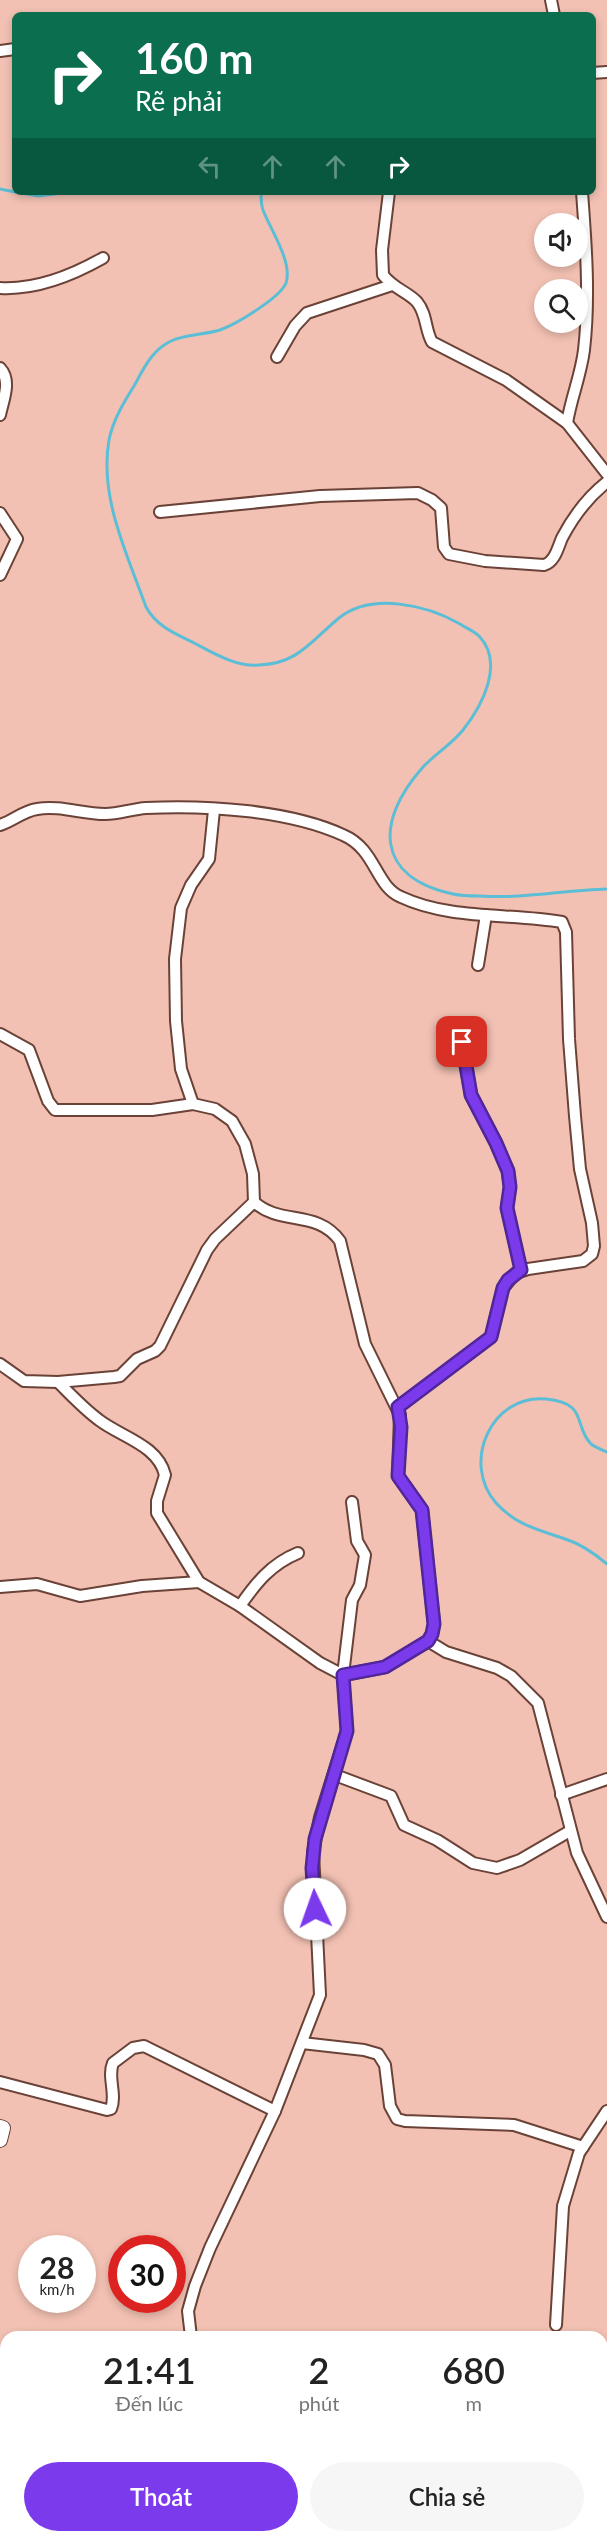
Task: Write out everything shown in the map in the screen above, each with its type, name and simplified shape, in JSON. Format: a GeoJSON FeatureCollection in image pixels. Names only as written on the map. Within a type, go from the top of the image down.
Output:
{"type":"FeatureCollection","features":[{"type":"Feature","properties":{"kind":"street"},"geometry":{"type":"LineString","coordinates":[[389,195],[381,259],[383,275],[392,285],[417,303],[423,312],[432,342],[506,380],[567,423],[607,474]]}},
{"type":"Feature","properties":{"kind":"street"},"geometry":{"type":"LineString","coordinates":[[567,423],[584,352],[587,315],[582,195]]}},
{"type":"Feature","properties":{"kind":"street"},"geometry":{"type":"LineString","coordinates":[[0,288],[24,287],[51,280],[87,267],[103,258]]}},
{"type":"Feature","properties":{"kind":"street"},"geometry":{"type":"LineString","coordinates":[[277,357],[295,326],[307,313],[392,285]]}},
{"type":"Feature","properties":{"kind":"street"},"geometry":{"type":"LineString","coordinates":[[0,368],[5,373],[7,384],[0,415]]}},
{"type":"Feature","properties":{"kind":"street"},"geometry":{"type":"LineString","coordinates":[[160,512],[320,496],[418,493],[441,508],[444,547],[449,554],[485,561],[544,565],[550,562],[569,526],[584,504],[607,482]]}},
{"type":"Feature","properties":{"kind":"street"},"geometry":{"type":"LineString","coordinates":[[0,513],[17,539],[0,575]]}},
{"type":"Feature","properties":{"kind":"street"},"geometry":{"type":"LineString","coordinates":[[0,825],[37,808],[56,807],[107,814],[144,808],[180,807],[288,817],[343,834],[369,854],[384,882],[401,898],[444,910],[561,922],[567,932],[569,1039],[575,1125],[580,1169],[592,1223],[594,1250],[590,1257],[583,1261],[521,1270],[508,1280],[503,1288],[491,1337],[398,1407]]}},
{"type":"Feature","properties":{"kind":"street"},"geometry":{"type":"LineString","coordinates":[[193,1104],[181,1069],[176,1021],[175,958],[180,908],[194,880],[207,864],[214,810]]}},
{"type":"Feature","properties":{"kind":"street"},"geometry":{"type":"LineString","coordinates":[[478,965],[486,915]]}},
{"type":"Feature","properties":{"kind":"street"},"geometry":{"type":"LineString","coordinates":[[0,1034],[29,1050],[48,1101],[55,1110],[152,1110],[193,1104],[223,1113],[240,1132],[250,1159],[254,1202],[267,1212],[325,1225],[340,1241],[365,1344],[398,1407],[401,1427],[398,1476],[423,1514],[434,1624],[428,1641],[385,1667],[343,1675],[320,1663],[240,1606],[199,1582],[157,1513],[157,1501],[165,1475],[160,1462],[150,1451],[101,1422],[58,1382]]}},
{"type":"Feature","properties":{"kind":"street"},"geometry":{"type":"LineString","coordinates":[[462,1042],[471,1095],[508,1171],[510,1187],[507,1208],[521,1270]]}},
{"type":"Feature","properties":{"kind":"street"},"geometry":{"type":"LineString","coordinates":[[0,1364],[24,1381],[58,1382],[120,1376],[136,1359],[155,1351],[160,1346],[207,1250],[215,1239],[254,1202]]}},
{"type":"Feature","properties":{"kind":"street"},"geometry":{"type":"LineString","coordinates":[[190,2331],[188,2311],[195,2286],[210,2247],[275,2110],[316,2008],[321,1984],[313,1852],[320,1817],[347,1731],[343,1675],[352,1600],[360,1585],[365,1555],[357,1541],[352,1502]]}},
{"type":"Feature","properties":{"kind":"street"},"geometry":{"type":"LineString","coordinates":[[240,1606],[264,1575],[285,1558],[298,1553]]}},
{"type":"Feature","properties":{"kind":"street"},"geometry":{"type":"LineString","coordinates":[[0,1587],[37,1584],[80,1596],[142,1586],[199,1582]]}},
{"type":"Feature","properties":{"kind":"street"},"geometry":{"type":"LineString","coordinates":[[428,1641],[446,1652],[497,1668],[511,1676],[531,1695],[540,1708],[570,1832],[577,1853],[607,1917]]}},
{"type":"Feature","properties":{"kind":"street"},"geometry":{"type":"LineString","coordinates":[[335,1775],[391,1796],[404,1825],[437,1840],[467,1860],[482,1866],[497,1868],[506,1866],[570,1832]]}},
{"type":"Feature","properties":{"kind":"street"},"geometry":{"type":"LineString","coordinates":[[561,1796],[607,1779]]}},
{"type":"Feature","properties":{"kind":"street"},"geometry":{"type":"LineString","coordinates":[[302,2043],[364,2050],[378,2054],[386,2065],[390,2106],[397,2119],[514,2125],[583,2147]]}},
{"type":"Feature","properties":{"kind":"street"},"geometry":{"type":"LineString","coordinates":[[0,2082],[107,2110],[111,2109],[114,2101],[111,2071],[113,2062],[134,2048],[144,2046],[275,2110]]}},
{"type":"Feature","properties":{"kind":"street"},"geometry":{"type":"LineString","coordinates":[[556,2325],[563,2206],[583,2147],[607,2111]]}},
{"type":"Feature","properties":{"kind":"waterway"},"geometry":{"type":"LineString","coordinates":[[0,189],[12,191]]}},
{"type":"Feature","properties":{"kind":"waterway"},"geometry":{"type":"LineString","coordinates":[[32,195],[46,195]]}},
{"type":"Feature","properties":{"kind":"waterway"},"geometry":{"type":"LineString","coordinates":[[261,195],[263,210],[284,256],[286,283],[267,303],[236,322],[220,330],[176,339],[159,349],[145,366],[126,398],[109,440],[107,461],[111,504],[123,546],[146,607],[161,625],[174,633],[226,659],[251,665],[273,664],[294,655],[339,618],[367,605],[383,603],[416,607],[447,617],[472,631],[487,647],[490,659],[488,684],[477,709],[463,730],[423,767],[407,787],[396,807],[391,826],[391,844],[397,861],[409,875],[427,886],[460,895],[496,897],[607,889]]}},
{"type":"Feature","properties":{"kind":"waterway"},"geometry":{"type":"LineString","coordinates":[[607,1452],[591,1444],[582,1430],[578,1416],[569,1405],[546,1399],[527,1400],[510,1408],[497,1419],[487,1434],[482,1451],[481,1469],[486,1487],[504,1511],[529,1526],[579,1544],[607,1564]]}},
{"type":"Feature","properties":{"kind":"route"},"geometry":{"type":"LineString","coordinates":[[315,1909],[312,1868],[315,1839],[348,1724],[343,1675],[385,1667],[428,1641],[434,1624],[423,1514],[398,1476],[397,1462],[401,1427],[398,1407],[491,1337],[503,1288],[508,1280],[521,1270],[507,1208],[510,1193],[508,1171],[471,1095],[462,1042]]}}]}
